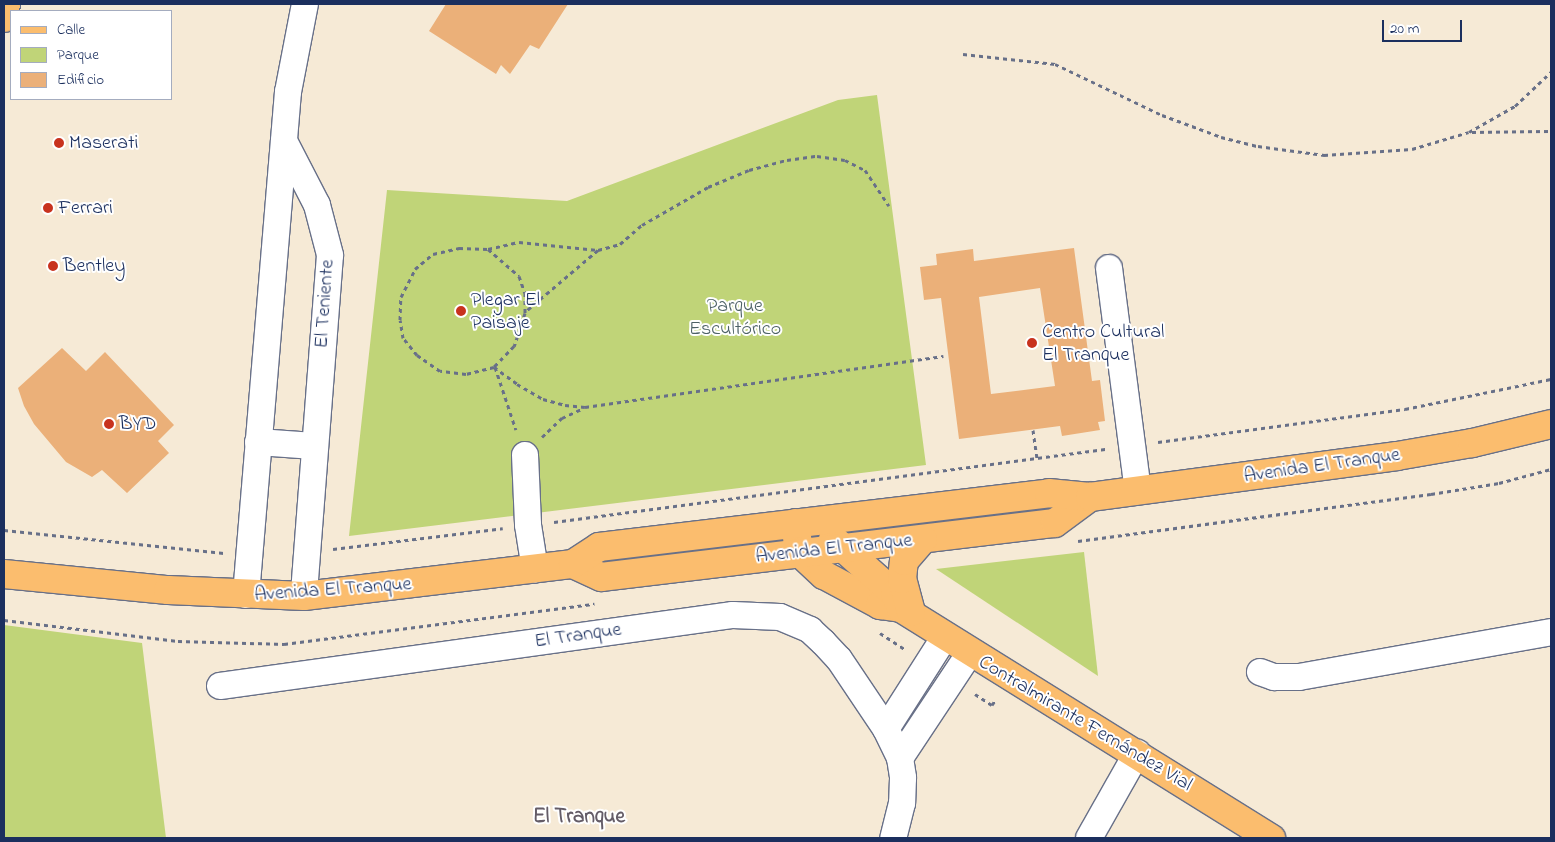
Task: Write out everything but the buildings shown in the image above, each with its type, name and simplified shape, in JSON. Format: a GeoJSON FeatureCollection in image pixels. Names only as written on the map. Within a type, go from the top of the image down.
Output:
{"type":"FeatureCollection","features":[{"type":"Feature","properties":{"kind":"main road"},"geometry":{"type":"LineString","coordinates":[[4,18],[5,4]]}},
{"type":"Feature","properties":{"kind":"main road","name":"Avenida El Tranque"},"geometry":{"type":"LineString","coordinates":[[4,574],[246,596],[304,596],[573,564],[599,547],[1049,492],[1090,497],[1396,456],[1472,443],[1551,424]]}},
{"type":"Feature","properties":{"kind":"main road","name":"Avenida El Tranque"},"geometry":{"type":"LineString","coordinates":[[573,564],[601,577],[1055,523],[1090,497]]}},
{"type":"Feature","properties":{"kind":"main road"},"geometry":{"type":"LineString","coordinates":[[799,552],[804,522]]}},
{"type":"Feature","properties":{"kind":"main road","name":"Contralmirante Fernández Vial"},"geometry":{"type":"LineString","coordinates":[[804,522],[842,547],[895,594],[906,612]]}},
{"type":"Feature","properties":{"kind":"main road"},"geometry":{"type":"LineString","coordinates":[[906,612],[902,579],[904,561],[923,539]]}},
{"type":"Feature","properties":{"kind":"main road","name":"Contralmirante Fernández Vial"},"geometry":{"type":"LineString","coordinates":[[799,552],[824,576],[880,605],[906,612],[969,654],[1137,753],[1271,838]]}},
{"type":"Feature","properties":{"kind":"street"},"geometry":{"type":"LineString","coordinates":[[246,596],[288,92],[305,4]]}},
{"type":"Feature","properties":{"kind":"street","name":"El Teniente"},"geometry":{"type":"LineString","coordinates":[[284,141],[317,205],[330,255],[304,596]]}},
{"type":"Feature","properties":{"kind":"street"},"geometry":{"type":"LineString","coordinates":[[1109,268],[1138,491]]}},
{"type":"Feature","properties":{"kind":"street"},"geometry":{"type":"LineString","coordinates":[[258,442],[314,446]]}},
{"type":"Feature","properties":{"kind":"street"},"geometry":{"type":"LineString","coordinates":[[524,455],[528,525],[535,569]]}},
{"type":"Feature","properties":{"kind":"street","name":"El Tranque"},"geometry":{"type":"LineString","coordinates":[[220,686],[759,614],[796,622],[823,642],[839,659],[886,729],[900,758],[902,803],[893,838]]}},
{"type":"Feature","properties":{"kind":"street"},"geometry":{"type":"LineString","coordinates":[[1260,672],[1274,677],[1299,677],[1551,632]]}},
{"type":"Feature","properties":{"kind":"street"},"geometry":{"type":"LineString","coordinates":[[886,729],[944,638]]}},
{"type":"Feature","properties":{"kind":"street"},"geometry":{"type":"LineString","coordinates":[[900,758],[969,654]]}},
{"type":"Feature","properties":{"kind":"street"},"geometry":{"type":"LineString","coordinates":[[1089,838],[1137,753]]}},
{"type":"Feature","properties":{"kind":"path"},"geometry":{"type":"LineString","coordinates":[[963,54],[1055,64],[1186,124],[1221,137],[1295,153],[1324,156],[1382,153],[1412,149],[1469,132],[1515,106],[1551,72]]}},
{"type":"Feature","properties":{"kind":"path"},"geometry":{"type":"LineString","coordinates":[[1469,132],[1551,131]]}},
{"type":"Feature","properties":{"kind":"path"},"geometry":{"type":"LineString","coordinates":[[488,250],[519,276],[524,293],[525,313],[514,346],[494,367],[466,374],[440,371],[417,355],[403,338],[400,320],[405,290],[415,269],[433,254],[459,248],[488,250],[519,242],[598,250],[620,244],[642,225],[708,187],[749,170],[787,160],[817,156],[845,160],[865,170],[889,206]]}},
{"type":"Feature","properties":{"kind":"path"},"geometry":{"type":"LineString","coordinates":[[525,313],[598,250]]}},
{"type":"Feature","properties":{"kind":"path"},"geometry":{"type":"LineString","coordinates":[[494,367],[517,384],[544,398],[585,406],[943,356]]}},
{"type":"Feature","properties":{"kind":"path"},"geometry":{"type":"LineString","coordinates":[[494,367],[524,455],[562,418],[585,406]]}},
{"type":"Feature","properties":{"kind":"path"},"geometry":{"type":"LineString","coordinates":[[307,552],[528,525],[1406,409],[1551,378]]}},
{"type":"Feature","properties":{"kind":"path"},"geometry":{"type":"LineString","coordinates":[[1033,430],[1037,458]]}},
{"type":"Feature","properties":{"kind":"path"},"geometry":{"type":"LineString","coordinates":[[1068,543],[1431,494],[1551,470]]}},
{"type":"Feature","properties":{"kind":"path"},"geometry":{"type":"LineString","coordinates":[[4,530],[249,554]]}},
{"type":"Feature","properties":{"kind":"path"},"geometry":{"type":"LineString","coordinates":[[4,620],[178,641],[284,644],[600,604]]}},
{"type":"Feature","properties":{"kind":"green space","name":"Parque Escultórico"},"geometry":{"type":"Polygon","coordinates":[[[877,95],[926,465],[349,536],[387,190],[567,201],[838,100],[877,95]]]}},
{"type":"Feature","properties":{"kind":"green space"},"geometry":{"type":"Polygon","coordinates":[[[1084,552],[1098,676],[936,569],[1084,552]]]}},
{"type":"Feature","properties":{"kind":"green space"},"geometry":{"type":"Polygon","coordinates":[[[4,625],[142,643],[166,838],[4,838],[4,625]]]}},
{"type":"Feature","properties":{"kind":"place","name":"Maserati"},"geometry":{"type":"Point","coordinates":[59,143]}},
{"type":"Feature","properties":{"kind":"place","name":"Ferrari"},"geometry":{"type":"Point","coordinates":[48,208]}},
{"type":"Feature","properties":{"kind":"place","name":"Bentley"},"geometry":{"type":"Point","coordinates":[53,266]}},
{"type":"Feature","properties":{"kind":"place","name":"Plegar El Paisaje"},"geometry":{"type":"Point","coordinates":[461,311]}},
{"type":"Feature","properties":{"kind":"place","name":"Centro Cultural El Tranque"},"geometry":{"type":"Point","coordinates":[1032,343]}},
{"type":"Feature","properties":{"kind":"place","name":"BYD"},"geometry":{"type":"Point","coordinates":[109,424]}},
{"type":"Feature","properties":{"kind":"district","name":"El Tranque"},"geometry":{"type":"Point","coordinates":[579,817]}}]}
